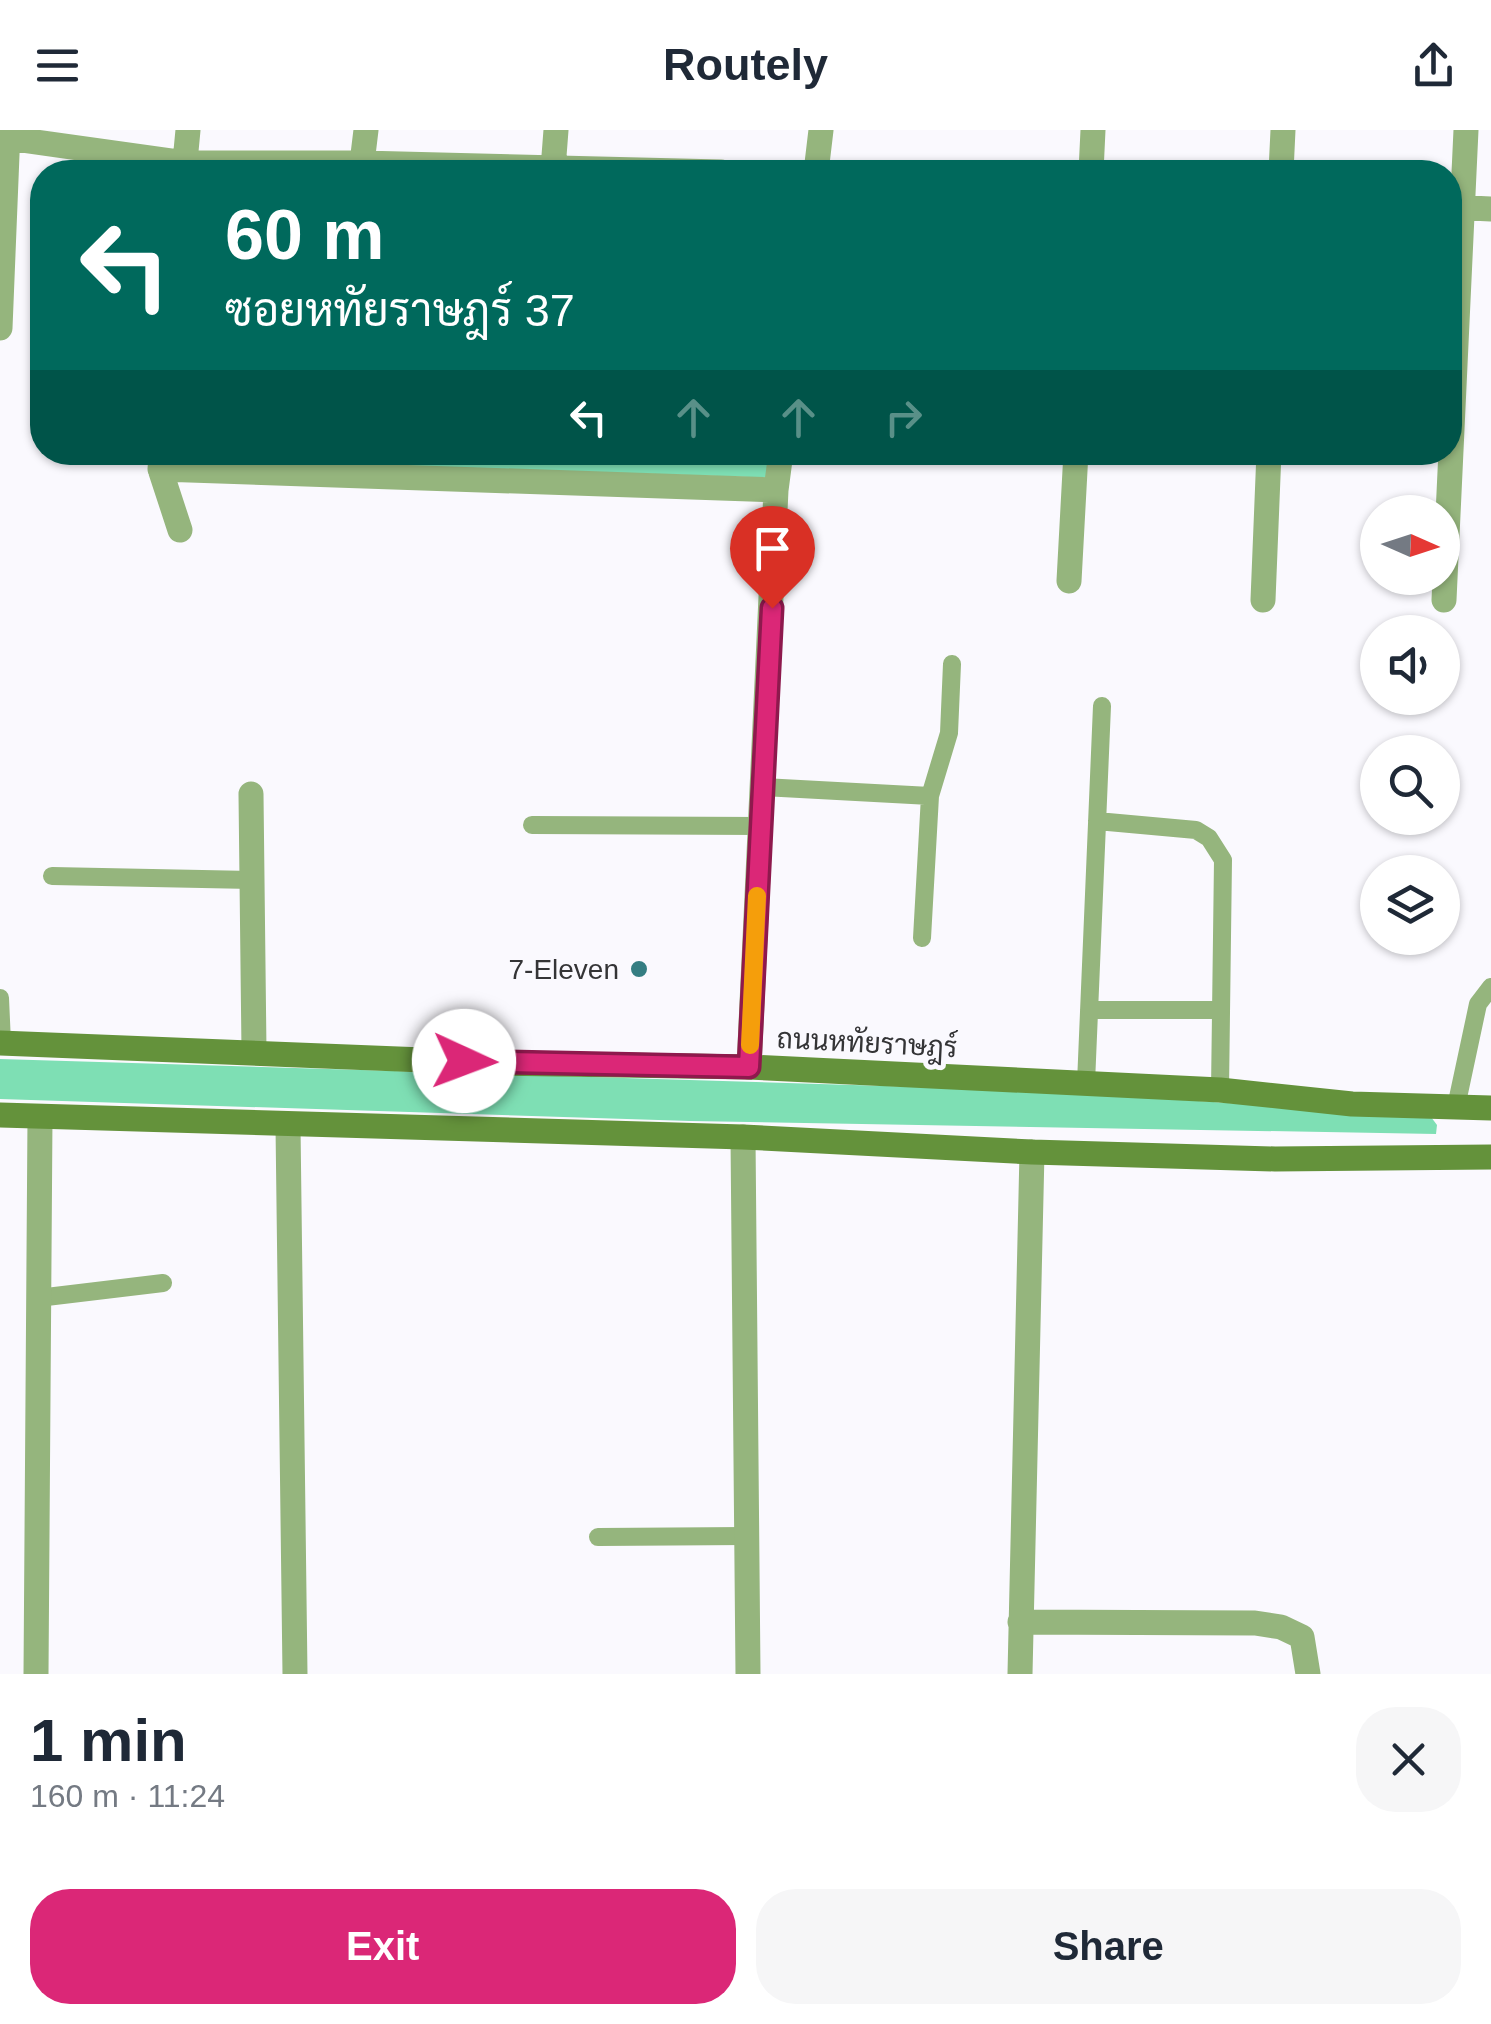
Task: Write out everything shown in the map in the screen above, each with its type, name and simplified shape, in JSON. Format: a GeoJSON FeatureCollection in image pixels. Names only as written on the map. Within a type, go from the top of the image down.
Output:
{"type":"FeatureCollection","features":[{"type":"Feature","properties":{"kind":"main road","name":"ถนนหทัยราษฎร์"},"geometry":{"type":"LineString","coordinates":[[1,1043],[500,1063],[749,1067],[1220,1090],[1352,1104],[1491,1108]]}},
{"type":"Feature","properties":{"kind":"main road"},"geometry":{"type":"LineString","coordinates":[[0,1115],[743,1137],[1032,1152],[1275,1158],[1491,1157]]}},
{"type":"Feature","properties":{"kind":"street"},"geometry":{"type":"LineString","coordinates":[[186,160],[188,130]]}},
{"type":"Feature","properties":{"kind":"street"},"geometry":{"type":"LineString","coordinates":[[362,160],[366,130]]}},
{"type":"Feature","properties":{"kind":"street"},"geometry":{"type":"LineString","coordinates":[[554,160],[556,130]]}},
{"type":"Feature","properties":{"kind":"street"},"geometry":{"type":"LineString","coordinates":[[817,160],[821,130]]}},
{"type":"Feature","properties":{"kind":"street"},"geometry":{"type":"LineString","coordinates":[[1092,160],[1093,130]]}},
{"type":"Feature","properties":{"kind":"street"},"geometry":{"type":"LineString","coordinates":[[1282,160],[1283,130]]}},
{"type":"Feature","properties":{"kind":"street"},"geometry":{"type":"LineString","coordinates":[[1462,161],[1466,130]]}},
{"type":"Feature","properties":{"kind":"street"},"geometry":{"type":"LineString","coordinates":[[0,328],[5,134],[143,160]]}},
{"type":"Feature","properties":{"kind":"street"},"geometry":{"type":"LineString","coordinates":[[1462,207],[1491,209]]}},
{"type":"Feature","properties":{"kind":"street"},"geometry":{"type":"LineString","coordinates":[[161,465],[180,530]]}},
{"type":"Feature","properties":{"kind":"street"},"geometry":{"type":"LineString","coordinates":[[245,465],[776,490]]}},
{"type":"Feature","properties":{"kind":"street"},"geometry":{"type":"LineString","coordinates":[[749,1067],[779,465]]}},
{"type":"Feature","properties":{"kind":"street"},"geometry":{"type":"LineString","coordinates":[[1070,581],[1075,465]]}},
{"type":"Feature","properties":{"kind":"street"},"geometry":{"type":"LineString","coordinates":[[1263,600],[1268,465]]}},
{"type":"Feature","properties":{"kind":"street"},"geometry":{"type":"LineString","coordinates":[[1444,600],[1448,465]]}},
{"type":"Feature","properties":{"kind":"street"},"geometry":{"type":"LineString","coordinates":[[252,794],[254,1051]]}},
{"type":"Feature","properties":{"kind":"street"},"geometry":{"type":"LineString","coordinates":[[36,1674],[40,1116]]}},
{"type":"Feature","properties":{"kind":"street"},"geometry":{"type":"LineString","coordinates":[[288,1126],[294,1674]]}},
{"type":"Feature","properties":{"kind":"street"},"geometry":{"type":"LineString","coordinates":[[743,1137],[748,1674]]}},
{"type":"Feature","properties":{"kind":"street"},"geometry":{"type":"LineString","coordinates":[[1020,1674],[1032,1152]]}},
{"type":"Feature","properties":{"kind":"street"},"geometry":{"type":"LineString","coordinates":[[1020,1622],[1281,1627],[1302,1637],[1308,1674]]}},
{"type":"Feature","properties":{"kind":"lane"},"geometry":{"type":"LineString","coordinates":[[922,938],[930,796],[948,733],[952,664]]}},
{"type":"Feature","properties":{"kind":"lane"},"geometry":{"type":"LineString","coordinates":[[1086,1083],[1102,706]]}},
{"type":"Feature","properties":{"kind":"lane"},"geometry":{"type":"LineString","coordinates":[[763,787],[930,796]]}},
{"type":"Feature","properties":{"kind":"lane"},"geometry":{"type":"LineString","coordinates":[[1097,822],[1196,830],[1209,838],[1222,860],[1220,1090]]}},
{"type":"Feature","properties":{"kind":"lane"},"geometry":{"type":"LineString","coordinates":[[532,825],[761,826]]}},
{"type":"Feature","properties":{"kind":"lane"},"geometry":{"type":"LineString","coordinates":[[52,876],[252,880]]}},
{"type":"Feature","properties":{"kind":"lane"},"geometry":{"type":"LineString","coordinates":[[1456,1107],[1478,1004],[1491,988]]}},
{"type":"Feature","properties":{"kind":"lane"},"geometry":{"type":"LineString","coordinates":[[0,998],[1,1043]]}},
{"type":"Feature","properties":{"kind":"lane"},"geometry":{"type":"LineString","coordinates":[[1090,1010],[1222,1010]]}},
{"type":"Feature","properties":{"kind":"lane"},"geometry":{"type":"LineString","coordinates":[[38,1298],[163,1284]]}},
{"type":"Feature","properties":{"kind":"lane"},"geometry":{"type":"LineString","coordinates":[[598,1538],[746,1536]]}},
{"type":"Feature","properties":{"kind":"green space"},"geometry":{"type":"Polygon","coordinates":[[[374,465],[778,465],[777,478],[374,465]]]}},
{"type":"Feature","properties":{"kind":"green space"},"geometry":{"type":"Polygon","coordinates":[[[0,1059],[1051,1091],[1431,1117],[1437,1125],[1436,1134],[690,1121],[0,1099],[0,1059]]]}},
{"type":"Feature","properties":{"kind":"slow traffic"},"geometry":{"type":"LineString","coordinates":[[750,1045],[757,896]]}},
{"type":"Feature","properties":{"kind":"place","name":"7-Eleven"},"geometry":{"type":"Point","coordinates":[639,969]}},
{"type":"Feature","properties":{"kind":"route"},"geometry":{"type":"LineString","coordinates":[[464,1061],[749,1067],[772,608]]}}]}
